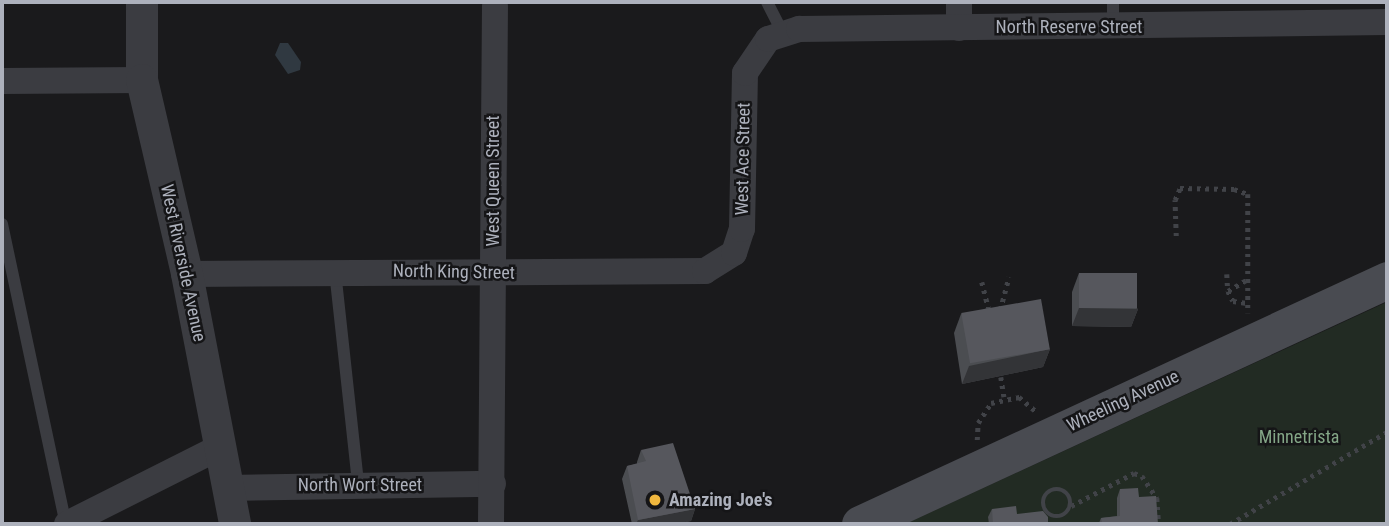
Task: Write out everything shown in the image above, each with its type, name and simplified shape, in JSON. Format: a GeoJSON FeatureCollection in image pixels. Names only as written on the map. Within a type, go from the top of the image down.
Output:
{"type":"FeatureCollection","features":[{"type":"Feature","properties":{"kind":"main road","name":"Wheeling Avenue"},"geometry":{"type":"LineString","coordinates":[[860,524],[1387,280]]}},
{"type":"Feature","properties":{"kind":"street","name":"West Riverside Avenue"},"geometry":{"type":"LineString","coordinates":[[142,2],[142,80],[187,274],[235,524]]}},
{"type":"Feature","properties":{"kind":"street"},"geometry":{"type":"LineString","coordinates":[[959,2],[959,28]]}},
{"type":"Feature","properties":{"kind":"street","name":"West Queen Street"},"geometry":{"type":"LineString","coordinates":[[491,524],[495,5]]}},
{"type":"Feature","properties":{"kind":"street","name":"North Reserve Street"},"geometry":{"type":"LineString","coordinates":[[782,32],[959,28],[1113,14],[1283,13],[1387,22]]}},
{"type":"Feature","properties":{"kind":"street","name":"West Ace Street"},"geometry":{"type":"LineString","coordinates":[[720,264],[734,253],[742,229],[743,84],[757,50],[782,32]]}},
{"type":"Feature","properties":{"kind":"street"},"geometry":{"type":"LineString","coordinates":[[2,81],[142,80]]}},
{"type":"Feature","properties":{"kind":"street","name":"North King Street"},"geometry":{"type":"LineString","coordinates":[[187,274],[335,271],[692,272],[720,264]]}},
{"type":"Feature","properties":{"kind":"street"},"geometry":{"type":"LineString","coordinates":[[66,524],[220,447]]}},
{"type":"Feature","properties":{"kind":"street","name":"North Wort Street"},"geometry":{"type":"LineString","coordinates":[[227,488],[492,484]]}},
{"type":"Feature","properties":{"kind":"lane"},"geometry":{"type":"LineString","coordinates":[[767,2],[782,32]]}},
{"type":"Feature","properties":{"kind":"lane"},"geometry":{"type":"LineString","coordinates":[[2,224],[66,524]]}},
{"type":"Feature","properties":{"kind":"lane"},"geometry":{"type":"LineString","coordinates":[[335,271],[358,484]]}},
{"type":"Feature","properties":{"kind":"path"},"geometry":{"type":"LineString","coordinates":[[1176,236],[1175,200],[1180,188],[1234,189],[1248,194],[1249,317]]}},
{"type":"Feature","properties":{"kind":"path"},"geometry":{"type":"LineString","coordinates":[[1227,274],[1228,291],[1233,301],[1247,303]]}},
{"type":"Feature","properties":{"kind":"path"},"geometry":{"type":"LineString","coordinates":[[982,282],[995,323],[1009,277]]}},
{"type":"Feature","properties":{"kind":"path"},"geometry":{"type":"LineString","coordinates":[[1228,291],[1247,280]]}},
{"type":"Feature","properties":{"kind":"path"},"geometry":{"type":"LineString","coordinates":[[1001,377],[1004,397]]}},
{"type":"Feature","properties":{"kind":"path"},"geometry":{"type":"LineString","coordinates":[[977,444],[978,423],[991,403],[1004,397],[1019,397],[1038,415]]}},
{"type":"Feature","properties":{"kind":"path"},"geometry":{"type":"LineString","coordinates":[[1230,524],[1387,432]]}},
{"type":"Feature","properties":{"kind":"path"},"geometry":{"type":"LineString","coordinates":[[1057,518],[1071,506],[1134,473],[1142,476],[1157,498],[1159,524]]}},
{"type":"Feature","properties":{"kind":"path"},"geometry":{"type":"LineString","coordinates":[[1058,524],[1057,518],[1043,508],[1048,492],[1062,490],[1071,506]]}},
{"type":"Feature","properties":{"kind":"green space","name":"Minnetrista"},"geometry":{"type":"Polygon","coordinates":[[[1387,302],[1387,524],[905,524],[1387,302]]]}},
{"type":"Feature","properties":{"kind":"shaded area"},"geometry":{"type":"Polygon","coordinates":[[[280,43],[288,43],[301,62],[300,70],[288,74],[275,55],[280,43]]]}},
{"type":"Feature","properties":{"kind":"building"},"geometry":{"type":"Polygon","coordinates":[[[1079,273],[1137,273],[1137,308],[1079,308],[1079,273]]]}},
{"type":"Feature","properties":{"kind":"building"},"geometry":{"type":"Polygon","coordinates":[[[1041,299],[1050,349],[970,363],[961,313],[1041,299]]]}},
{"type":"Feature","properties":{"kind":"building","name":"Amazing Joe's"},"geometry":{"type":"Polygon","coordinates":[[[673,443],[695,509],[638,520],[627,466],[646,461],[641,450],[673,443]]]}},
{"type":"Feature","properties":{"kind":"building"},"geometry":{"type":"Polygon","coordinates":[[[1138,488],[1139,497],[1156,496],[1158,524],[1091,524],[1102,523],[1101,518],[1120,516],[1120,489],[1138,488]]]}},
{"type":"Feature","properties":{"kind":"building"},"geometry":{"type":"Polygon","coordinates":[[[1016,506],[1017,514],[1043,511],[1048,517],[1048,524],[993,524],[992,509],[1016,506]]]}},
{"type":"Feature","properties":{"kind":"place","name":"Amazing Joe's"},"geometry":{"type":"Point","coordinates":[655,500]}}]}
